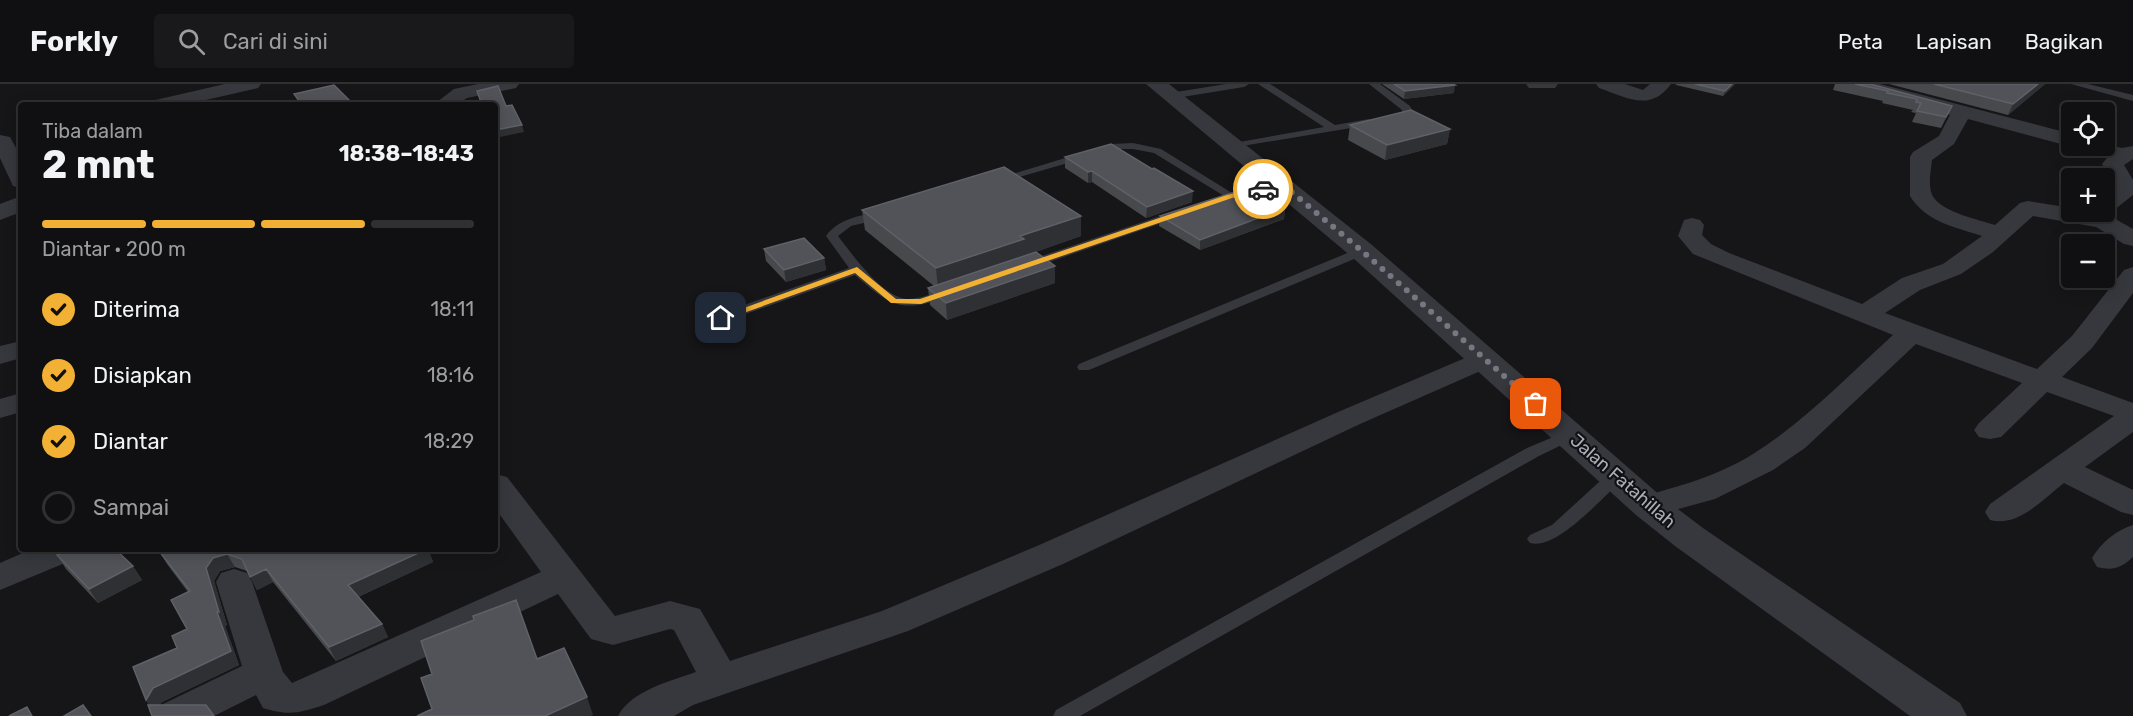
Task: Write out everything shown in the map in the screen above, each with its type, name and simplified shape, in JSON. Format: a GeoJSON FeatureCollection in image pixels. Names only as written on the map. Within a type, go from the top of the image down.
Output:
{"type":"FeatureCollection","features":[{"type":"Feature","properties":{"kind":"street"},"geometry":{"type":"LineString","coordinates":[[1536,84],[1548,84]]}},
{"type":"Feature","properties":{"kind":"street"},"geometry":{"type":"LineString","coordinates":[[1606,84],[1643,96],[1649,95],[1661,84]]}},
{"type":"Feature","properties":{"kind":"street"},"geometry":{"type":"LineString","coordinates":[[1858,84],[2061,138]]}},
{"type":"Feature","properties":{"kind":"street"},"geometry":{"type":"LineString","coordinates":[[449,95],[497,85]]}},
{"type":"Feature","properties":{"kind":"street"},"geometry":{"type":"LineString","coordinates":[[164,102],[189,90],[242,92]]}},
{"type":"Feature","properties":{"kind":"street","name":"Jalan Fatahillah"},"geometry":{"type":"LineString","coordinates":[[1163,90],[1362,251],[1649,506],[1689,537],[1944,716]]}},
{"type":"Feature","properties":{"kind":"street"},"geometry":{"type":"LineString","coordinates":[[1962,111],[1947,140],[1921,157],[1921,194],[1925,203],[1937,212],[1997,233]]}},
{"type":"Feature","properties":{"kind":"street"},"geometry":{"type":"LineString","coordinates":[[8,140],[18,172]]}},
{"type":"Feature","properties":{"kind":"street"},"geometry":{"type":"LineString","coordinates":[[2115,202],[2127,189],[2114,164],[2128,153]]}},
{"type":"Feature","properties":{"kind":"street"},"geometry":{"type":"LineString","coordinates":[[0,213],[18,204]]}},
{"type":"Feature","properties":{"kind":"street"},"geometry":{"type":"LineString","coordinates":[[1864,314],[1911,284],[1952,268],[1984,247],[1997,233],[2028,208],[2061,210]]}},
{"type":"Feature","properties":{"kind":"street"},"geometry":{"type":"LineString","coordinates":[[2114,222],[2133,239]]}},
{"type":"Feature","properties":{"kind":"street"},"geometry":{"type":"LineString","coordinates":[[1692,225],[1690,236],[1702,249],[1720,258],[1911,333],[2133,415]]}},
{"type":"Feature","properties":{"kind":"street"},"geometry":{"type":"LineString","coordinates":[[1990,430],[2082,342],[2133,275]]}},
{"type":"Feature","properties":{"kind":"street"},"geometry":{"type":"LineString","coordinates":[[1649,506],[1703,491],[1762,463],[1794,441],[1911,333]]}},
{"type":"Feature","properties":{"kind":"street"},"geometry":{"type":"LineString","coordinates":[[0,355],[18,350]]}},
{"type":"Feature","properties":{"kind":"street"},"geometry":{"type":"LineString","coordinates":[[638,716],[679,694],[895,621],[978,586],[1484,359]]}},
{"type":"Feature","properties":{"kind":"street"},"geometry":{"type":"LineString","coordinates":[[0,409],[18,403]]}},
{"type":"Feature","properties":{"kind":"street"},"geometry":{"type":"LineString","coordinates":[[2002,512],[2133,415]]}},
{"type":"Feature","properties":{"kind":"street"},"geometry":{"type":"LineString","coordinates":[[2062,469],[2133,504]]}},
{"type":"Feature","properties":{"kind":"street"},"geometry":{"type":"LineString","coordinates":[[498,489],[607,631],[670,615],[687,620],[720,680]]}},
{"type":"Feature","properties":{"kind":"street"},"geometry":{"type":"LineString","coordinates":[[0,577],[58,552]]}},
{"type":"Feature","properties":{"kind":"street"},"geometry":{"type":"LineString","coordinates":[[234,582],[264,673],[277,697],[292,699],[310,694],[564,576]]}},
{"type":"Feature","properties":{"kind":"street"},"geometry":{"type":"LineString","coordinates":[[177,716],[264,673]]}},
{"type":"Feature","properties":{"kind":"lane"},"geometry":{"type":"LineString","coordinates":[[1163,90],[1244,84]]}},
{"type":"Feature","properties":{"kind":"lane"},"geometry":{"type":"LineString","coordinates":[[1263,84],[1333,128]]}},
{"type":"Feature","properties":{"kind":"lane"},"geometry":{"type":"LineString","coordinates":[[1234,146],[1405,115],[1408,112],[1406,108],[1374,84]]}},
{"type":"Feature","properties":{"kind":"lane"},"geometry":{"type":"LineString","coordinates":[[2076,84],[2133,98]]}},
{"type":"Feature","properties":{"kind":"lane"},"geometry":{"type":"LineString","coordinates":[[992,182],[1115,146],[1133,146],[1157,151],[1224,198],[1282,184]]}},
{"type":"Feature","properties":{"kind":"lane"},"geometry":{"type":"LineString","coordinates":[[892,211],[836,229],[832,236],[857,270],[894,301],[902,303],[921,302],[965,287]]}},
{"type":"Feature","properties":{"kind":"lane"},"geometry":{"type":"LineString","coordinates":[[1020,268],[1185,211]]}},
{"type":"Feature","properties":{"kind":"lane"},"geometry":{"type":"LineString","coordinates":[[1084,368],[1362,251]]}},
{"type":"Feature","properties":{"kind":"lane"},"geometry":{"type":"LineString","coordinates":[[721,318],[857,270]]}},
{"type":"Feature","properties":{"kind":"lane"},"geometry":{"type":"LineString","coordinates":[[1063,716],[1533,452],[1570,435]]}},
{"type":"Feature","properties":{"kind":"lane"},"geometry":{"type":"LineString","coordinates":[[1536,539],[1558,529],[1616,476]]}},
{"type":"Feature","properties":{"kind":"building"},"geometry":{"type":"Polygon","coordinates":[[[1394,84],[1453,84],[1455,85],[1405,91],[1394,84]]]}},
{"type":"Feature","properties":{"kind":"building"},"geometry":{"type":"Polygon","coordinates":[[[1695,84],[1732,84],[1725,91],[1695,84]]]}},
{"type":"Feature","properties":{"kind":"building"},"geometry":{"type":"Polygon","coordinates":[[[1855,84],[1870,84],[1952,106],[1946,117],[1917,111],[1921,103],[1916,102],[1917,99],[1855,84]]]}},
{"type":"Feature","properties":{"kind":"building"},"geometry":{"type":"Polygon","coordinates":[[[1934,84],[2038,84],[2013,104],[1934,84]]]}},
{"type":"Feature","properties":{"kind":"building"},"geometry":{"type":"Polygon","coordinates":[[[334,85],[351,102],[300,102],[294,94],[334,85]]]}},
{"type":"Feature","properties":{"kind":"building"},"geometry":{"type":"Polygon","coordinates":[[[498,86],[506,106],[512,105],[522,125],[498,129],[498,102],[481,102],[477,91],[498,86]]]}},
{"type":"Feature","properties":{"kind":"building"},"geometry":{"type":"Polygon","coordinates":[[[1411,110],[1450,129],[1387,145],[1350,125],[1411,110]]]}},
{"type":"Feature","properties":{"kind":"building"},"geometry":{"type":"Polygon","coordinates":[[[1111,144],[1193,191],[1147,207],[1092,171],[1088,172],[1065,157],[1111,144]]]}},
{"type":"Feature","properties":{"kind":"building"},"geometry":{"type":"Polygon","coordinates":[[[1004,167],[1081,216],[1020,236],[1024,239],[936,268],[862,210],[1004,167]]]}},
{"type":"Feature","properties":{"kind":"building"},"geometry":{"type":"Polygon","coordinates":[[[1247,188],[1285,208],[1200,240],[1160,216],[1247,188]]]}},
{"type":"Feature","properties":{"kind":"building"},"geometry":{"type":"Polygon","coordinates":[[[804,238],[824,258],[784,270],[764,249],[804,238]]]}},
{"type":"Feature","properties":{"kind":"building"},"geometry":{"type":"Polygon","coordinates":[[[1036,252],[1055,266],[946,303],[928,288],[1036,252]]]}},
{"type":"Feature","properties":{"kind":"building"},"geometry":{"type":"Polygon","coordinates":[[[64,552],[118,552],[133,566],[89,589],[57,555],[64,552]]]}},
{"type":"Feature","properties":{"kind":"building"},"geometry":{"type":"Polygon","coordinates":[[[160,552],[420,552],[348,585],[382,624],[329,647],[266,569],[250,577],[242,559],[227,554],[213,558],[206,568],[219,612],[217,612],[231,651],[153,688],[146,700],[133,667],[177,648],[172,636],[187,629],[171,600],[190,591],[160,552]]]}},
{"type":"Feature","properties":{"kind":"building"},"geometry":{"type":"Polygon","coordinates":[[[516,600],[537,659],[564,648],[587,697],[545,716],[417,716],[432,709],[421,678],[432,674],[421,641],[474,620],[473,616],[516,600]]]}},
{"type":"Feature","properties":{"kind":"building"},"geometry":{"type":"Polygon","coordinates":[[[83,705],[91,716],[64,716],[83,705]]]}},
{"type":"Feature","properties":{"kind":"building"},"geometry":{"type":"Polygon","coordinates":[[[148,705],[206,705],[214,716],[152,716],[148,705]]]}},
{"type":"Feature","properties":{"kind":"building"},"geometry":{"type":"Polygon","coordinates":[[[27,707],[32,716],[9,716],[27,707]]]}},
{"type":"Feature","properties":{"kind":"way so far"},"geometry":{"type":"LineString","coordinates":[[1263,189],[1282,184],[1536,404]]}},
{"type":"Feature","properties":{"kind":"route"},"geometry":{"type":"LineString","coordinates":[[721,318],[857,270],[894,301],[921,302],[1229,196],[1263,189]]}}]}
